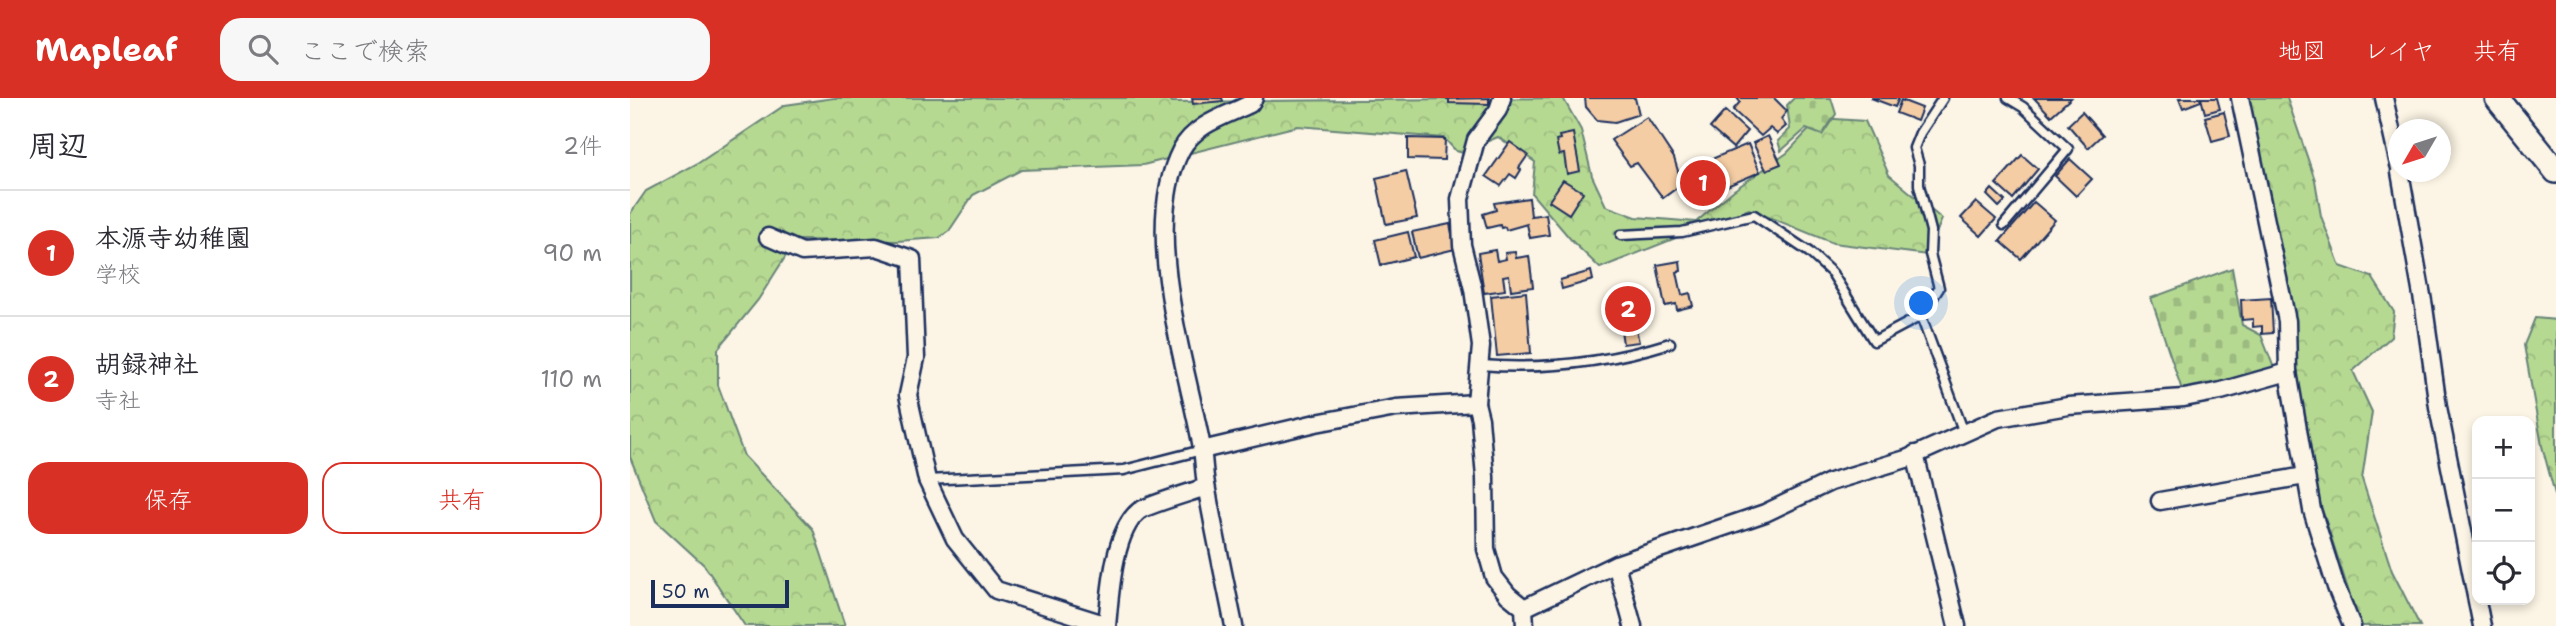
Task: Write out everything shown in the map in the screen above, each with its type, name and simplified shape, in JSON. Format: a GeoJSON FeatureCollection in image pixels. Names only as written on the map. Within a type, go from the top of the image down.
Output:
{"type":"FeatureCollection","features":[{"type":"Feature","properties":{"kind":"main road"},"geometry":{"type":"LineString","coordinates":[[2497,98],[2556,171]]}},
{"type":"Feature","properties":{"kind":"street"},"geometry":{"type":"LineString","coordinates":[[1234,626],[1206,487],[1202,450],[1169,297],[1165,217],[1167,187],[1181,150],[1195,130],[1250,104],[1254,98]]}},
{"type":"Feature","properties":{"kind":"street"},"geometry":{"type":"LineString","coordinates":[[1502,98],[1499,110],[1476,140],[1460,199],[1462,245],[1473,289],[1482,346],[1476,403],[1485,477],[1486,549],[1493,577],[1508,595],[1524,608],[1525,626]]}},
{"type":"Feature","properties":{"kind":"street"},"geometry":{"type":"LineString","coordinates":[[2240,98],[2287,321],[2288,372],[2305,476],[2319,536],[2352,626]]}},
{"type":"Feature","properties":{"kind":"street"},"geometry":{"type":"LineString","coordinates":[[2384,98],[2389,119]]}},
{"type":"Feature","properties":{"kind":"street"},"geometry":{"type":"LineString","coordinates":[[2402,182],[2438,407],[2482,626]]}},
{"type":"Feature","properties":{"kind":"street"},"geometry":{"type":"LineString","coordinates":[[768,237],[802,252],[876,247],[912,260],[916,358],[908,395],[927,480],[956,538],[996,590],[1107,626],[1114,573],[1126,526],[1140,510],[1206,487]]}},
{"type":"Feature","properties":{"kind":"street"},"geometry":{"type":"LineString","coordinates":[[1524,608],[1616,564],[1765,513],[1830,482],[1914,454],[1998,418],[2043,409],[2183,398],[2221,391],[2288,372]]}},
{"type":"Feature","properties":{"kind":"street"},"geometry":{"type":"LineString","coordinates":[[1202,450],[1396,408],[1476,403]]}},
{"type":"Feature","properties":{"kind":"street"},"geometry":{"type":"LineString","coordinates":[[1914,454],[1957,626]]}},
{"type":"Feature","properties":{"kind":"street"},"geometry":{"type":"LineString","coordinates":[[2160,501],[2305,476]]}},
{"type":"Feature","properties":{"kind":"street"},"geometry":{"type":"LineString","coordinates":[[1616,564],[1633,626]]}},
{"type":"Feature","properties":{"kind":"lane"},"geometry":{"type":"LineString","coordinates":[[1622,235],[1682,232],[1754,215],[1809,252],[1832,273],[1874,341],[1921,316],[1939,288],[1930,254],[1931,231],[1919,185],[1919,165],[1914,148],[1920,133],[1944,98]]}},
{"type":"Feature","properties":{"kind":"lane"},"geometry":{"type":"LineString","coordinates":[[2004,225],[2068,149],[2023,107],[2008,98]]}},
{"type":"Feature","properties":{"kind":"lane"},"geometry":{"type":"LineString","coordinates":[[1921,316],[1964,433]]}},
{"type":"Feature","properties":{"kind":"lane"},"geometry":{"type":"LineString","coordinates":[[1480,365],[1584,363],[1635,354],[1670,343]]}},
{"type":"Feature","properties":{"kind":"lane"},"geometry":{"type":"LineString","coordinates":[[927,480],[1124,470],[1202,450]]}},
{"type":"Feature","properties":{"kind":"green space"},"geometry":{"type":"Polygon","coordinates":[[[834,98],[1169,98],[1172,102],[1563,98],[1581,130],[1592,176],[1606,206],[1636,217],[1696,222],[1734,190],[1787,153],[1820,118],[1865,121],[1889,175],[1942,219],[1927,255],[1833,243],[1749,209],[1600,268],[1573,242],[1532,194],[1535,162],[1498,137],[1467,154],[1456,151],[1444,138],[1298,126],[1143,165],[1021,170],[973,195],[949,231],[939,238],[897,241],[796,240],[758,300],[718,349],[718,385],[744,456],[813,529],[845,626],[745,626],[704,565],[656,521],[630,457],[630,214],[646,191],[700,162],[785,105],[834,98]]]}},
{"type":"Feature","properties":{"kind":"green space"},"geometry":{"type":"Polygon","coordinates":[[[1794,98],[1831,98],[1836,114],[1822,135],[1806,129],[1781,151],[1778,141],[1790,129],[1787,105],[1794,98]]]}},
{"type":"Feature","properties":{"kind":"green space"},"geometry":{"type":"Polygon","coordinates":[[[2248,98],[2287,98],[2315,180],[2321,216],[2340,266],[2372,277],[2394,312],[2391,337],[2353,371],[2372,412],[2362,479],[2392,571],[2420,626],[2360,626],[2319,500],[2248,98]]]}},
{"type":"Feature","properties":{"kind":"green space"},"geometry":{"type":"Polygon","coordinates":[[[2232,268],[2242,325],[2261,335],[2274,368],[2208,388],[2182,390],[2151,298],[2232,268]]]}},
{"type":"Feature","properties":{"kind":"green space"},"geometry":{"type":"Polygon","coordinates":[[[2535,318],[2556,320],[2556,498],[2542,446],[2524,345],[2535,318]]]}},
{"type":"Feature","properties":{"kind":"building"},"geometry":{"type":"Polygon","coordinates":[[[1192,98],[1222,98],[1223,101],[1193,104],[1192,98]]]}},
{"type":"Feature","properties":{"kind":"building"},"geometry":{"type":"Polygon","coordinates":[[[1489,98],[1489,104],[1449,103],[1449,99],[1442,99],[1489,98]]]}},
{"type":"Feature","properties":{"kind":"building"},"geometry":{"type":"Polygon","coordinates":[[[1585,98],[1635,98],[1639,114],[1615,122],[1597,120],[1586,107],[1585,98]]]}},
{"type":"Feature","properties":{"kind":"building"},"geometry":{"type":"Polygon","coordinates":[[[1737,98],[1774,98],[1787,111],[1781,119],[1786,126],[1777,134],[1770,128],[1761,136],[1733,110],[1740,102],[1737,98]]]}},
{"type":"Feature","properties":{"kind":"building"},"geometry":{"type":"Polygon","coordinates":[[[1871,98],[1899,98],[1895,107],[1871,98]]]}},
{"type":"Feature","properties":{"kind":"building"},"geometry":{"type":"Polygon","coordinates":[[[2034,98],[2071,98],[2051,116],[2034,98]]]}},
{"type":"Feature","properties":{"kind":"building"},"geometry":{"type":"Polygon","coordinates":[[[2179,98],[2200,98],[2201,101],[2183,108],[2179,98]]]}},
{"type":"Feature","properties":{"kind":"building"},"geometry":{"type":"Polygon","coordinates":[[[2201,98],[2217,98],[2220,109],[2205,113],[2201,98]]]}},
{"type":"Feature","properties":{"kind":"building"},"geometry":{"type":"Polygon","coordinates":[[[1901,100],[1922,108],[1917,121],[1896,113],[1901,100]]]}},
{"type":"Feature","properties":{"kind":"building"},"geometry":{"type":"Polygon","coordinates":[[[1725,111],[1747,131],[1733,148],[1710,128],[1725,111]]]}},
{"type":"Feature","properties":{"kind":"building"},"geometry":{"type":"Polygon","coordinates":[[[2082,112],[2102,135],[2088,148],[2068,125],[2082,112]]]}},
{"type":"Feature","properties":{"kind":"building"},"geometry":{"type":"Polygon","coordinates":[[[2224,112],[2230,136],[2212,141],[2205,117],[2224,112]]]}},
{"type":"Feature","properties":{"kind":"building"},"geometry":{"type":"Polygon","coordinates":[[[1647,117],[1674,158],[1682,184],[1663,198],[1637,163],[1630,166],[1611,140],[1647,117]]]}},
{"type":"Feature","properties":{"kind":"building"},"geometry":{"type":"Polygon","coordinates":[[[1573,133],[1580,171],[1567,174],[1564,154],[1559,155],[1556,140],[1560,139],[1559,136],[1573,133]]]}},
{"type":"Feature","properties":{"kind":"building"},"geometry":{"type":"Polygon","coordinates":[[[1768,136],[1781,164],[1766,170],[1753,143],[1768,136]]]}},
{"type":"Feature","properties":{"kind":"building"},"geometry":{"type":"Polygon","coordinates":[[[1408,138],[1445,139],[1444,160],[1408,159],[1408,138]]]}},
{"type":"Feature","properties":{"kind":"building"},"geometry":{"type":"Polygon","coordinates":[[[1510,142],[1528,155],[1516,178],[1510,174],[1501,186],[1486,176],[1510,142]]]}},
{"type":"Feature","properties":{"kind":"building"},"geometry":{"type":"Polygon","coordinates":[[[1748,144],[1760,172],[1692,201],[1680,172],[1748,144]]]}},
{"type":"Feature","properties":{"kind":"building"},"geometry":{"type":"Polygon","coordinates":[[[2022,155],[2038,169],[2013,199],[1996,184],[2022,155]]]}},
{"type":"Feature","properties":{"kind":"building"},"geometry":{"type":"Polygon","coordinates":[[[2070,159],[2092,179],[2076,196],[2055,176],[2070,159]]]}},
{"type":"Feature","properties":{"kind":"building"},"geometry":{"type":"Polygon","coordinates":[[[1406,171],[1417,218],[1386,224],[1376,178],[1406,171]]]}},
{"type":"Feature","properties":{"kind":"building"},"geometry":{"type":"Polygon","coordinates":[[[1563,180],[1583,192],[1569,214],[1549,201],[1563,180]]]}},
{"type":"Feature","properties":{"kind":"building"},"geometry":{"type":"Polygon","coordinates":[[[1992,189],[2005,201],[1999,207],[1987,195],[1992,189]]]}},
{"type":"Feature","properties":{"kind":"building"},"geometry":{"type":"Polygon","coordinates":[[[1529,198],[1531,216],[1546,214],[1549,235],[1530,238],[1527,224],[1506,230],[1500,225],[1487,228],[1483,214],[1496,210],[1494,203],[1529,198]]]}},
{"type":"Feature","properties":{"kind":"building"},"geometry":{"type":"Polygon","coordinates":[[[1976,202],[1996,219],[1981,236],[1961,218],[1976,202]]]}},
{"type":"Feature","properties":{"kind":"building"},"geometry":{"type":"Polygon","coordinates":[[[2034,202],[2055,220],[2021,259],[2000,241],[2034,202]]]}},
{"type":"Feature","properties":{"kind":"building"},"geometry":{"type":"Polygon","coordinates":[[[1450,224],[1455,249],[1418,258],[1412,232],[1450,224]]]}},
{"type":"Feature","properties":{"kind":"building"},"geometry":{"type":"Polygon","coordinates":[[[1408,232],[1414,257],[1381,265],[1375,240],[1408,232]]]}},
{"type":"Feature","properties":{"kind":"building"},"geometry":{"type":"Polygon","coordinates":[[[1495,250],[1497,261],[1506,259],[1505,253],[1515,252],[1516,258],[1529,256],[1533,287],[1511,290],[1509,275],[1503,276],[1505,290],[1484,293],[1478,253],[1495,250]]]}},
{"type":"Feature","properties":{"kind":"building"},"geometry":{"type":"Polygon","coordinates":[[[1680,261],[1681,271],[1677,272],[1682,295],[1690,293],[1693,306],[1677,310],[1676,304],[1665,306],[1657,265],[1680,261]]]}},
{"type":"Feature","properties":{"kind":"building"},"geometry":{"type":"Polygon","coordinates":[[[1591,271],[1593,280],[1562,289],[1560,280],[1591,271]]]}},
{"type":"Feature","properties":{"kind":"building"},"geometry":{"type":"Polygon","coordinates":[[[1526,292],[1531,353],[1497,356],[1491,296],[1526,292]]]}},
{"type":"Feature","properties":{"kind":"building"},"geometry":{"type":"Polygon","coordinates":[[[1632,295],[1632,299],[1640,298],[1643,319],[1634,320],[1639,342],[1623,344],[1621,330],[1625,329],[1624,322],[1615,323],[1612,302],[1619,301],[1619,296],[1632,295]]]}},
{"type":"Feature","properties":{"kind":"building"},"geometry":{"type":"Polygon","coordinates":[[[2271,298],[2273,333],[2262,334],[2262,326],[2253,327],[2253,319],[2242,320],[2241,300],[2271,298]]]}},
{"type":"Feature","properties":{"kind":"place","name":"本源寺幼稚園"},"geometry":{"type":"Point","coordinates":[1703,183]}},
{"type":"Feature","properties":{"kind":"place","name":"胡録神社"},"geometry":{"type":"Point","coordinates":[1628,309]}}]}
